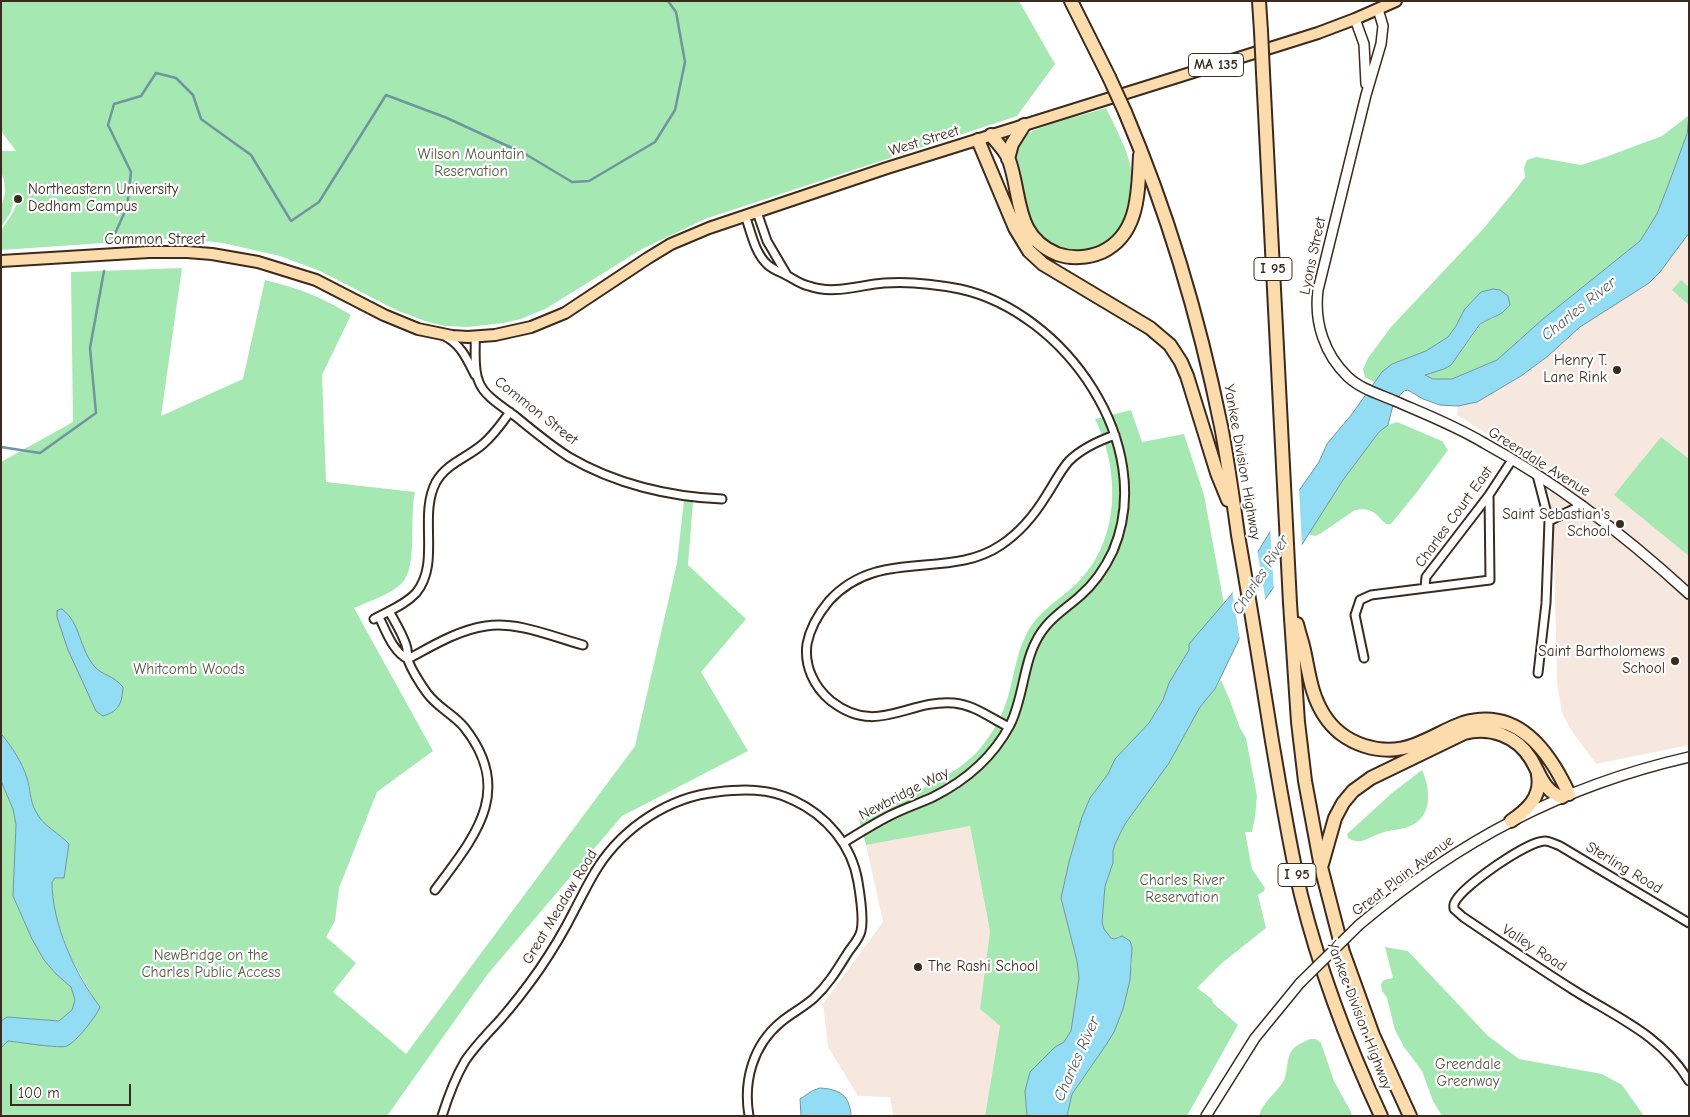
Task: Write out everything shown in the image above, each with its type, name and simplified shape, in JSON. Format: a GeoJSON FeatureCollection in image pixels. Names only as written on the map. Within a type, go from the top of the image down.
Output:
{"type":"FeatureCollection","features":[{"type":"Feature","properties":{"kind":"highway","name":"Yankee Division Highway"},"geometry":{"type":"LineString","coordinates":[[1071,1],[1109,77],[1140,150],[1174,242],[1198,327],[1221,427],[1288,833],[1302,899],[1329,991],[1381,1116]]}},
{"type":"Feature","properties":{"kind":"highway","name":"Yankee Division Highway"},"geometry":{"type":"LineString","coordinates":[[1259,1],[1290,603],[1301,752],[1321,867],[1339,938],[1379,1048],[1410,1116]]}},
{"type":"Feature","properties":{"kind":"highway"},"geometry":{"type":"LineString","coordinates":[[1008,159],[1012,144],[1024,125]]}},
{"type":"Feature","properties":{"kind":"highway"},"geometry":{"type":"LineString","coordinates":[[991,136],[1008,159],[1022,216],[1029,232],[1041,245],[1056,253],[1067,256],[1084,257],[1097,254],[1114,245],[1123,235],[1129,226],[1137,201],[1140,150]]}},
{"type":"Feature","properties":{"kind":"highway"},"geometry":{"type":"LineString","coordinates":[[978,140],[1015,228],[1021,239],[1038,260],[1053,272],[1150,328],[1174,351],[1187,376],[1216,474],[1236,521]]}},
{"type":"Feature","properties":{"kind":"highway"},"geometry":{"type":"LineString","coordinates":[[1290,603],[1315,697],[1324,716],[1341,734],[1368,747],[1395,749],[1415,745],[1455,726],[1469,722],[1483,720],[1501,723],[1522,731],[1540,746],[1555,767],[1566,796]]}},
{"type":"Feature","properties":{"kind":"highway"},"geometry":{"type":"LineString","coordinates":[[1321,867],[1335,818],[1343,803],[1353,791],[1371,778],[1454,737],[1470,732],[1481,730],[1501,734],[1520,745],[1535,766],[1545,785],[1554,794],[1566,796]]}},
{"type":"Feature","properties":{"kind":"highway"},"geometry":{"type":"LineString","coordinates":[[1511,821],[1525,811],[1534,800],[1539,782],[1535,766]]}},
{"type":"Feature","properties":{"kind":"highway"},"geometry":{"type":"LineString","coordinates":[[1367,1086],[1372,1116]]}},
{"type":"Feature","properties":{"kind":"main road","name":"West Street"},"geometry":{"type":"LineString","coordinates":[[476,337],[531,327],[551,320],[565,313],[672,244],[709,228],[1024,125],[1318,33],[1396,1]]}},
{"type":"Feature","properties":{"kind":"main road","name":"Lyons Street"},"geometry":{"type":"LineString","coordinates":[[1378,9],[1383,26],[1380,52],[1366,94],[1321,274],[1317,304],[1319,328],[1329,352],[1342,372],[1362,387],[1383,396]]}},
{"type":"Feature","properties":{"kind":"main road","name":"Lyons Street"},"geometry":{"type":"LineString","coordinates":[[1355,19],[1365,50],[1366,94]]}},
{"type":"Feature","properties":{"kind":"main road","name":"Common Street"},"geometry":{"type":"LineString","coordinates":[[1,261],[164,252],[206,254],[247,260],[316,280],[401,324],[443,335],[476,337]]}},
{"type":"Feature","properties":{"kind":"main road","name":"Greendale Avenue"},"geometry":{"type":"LineString","coordinates":[[1383,396],[1460,430],[1512,460],[1582,505],[1689,594]]}},
{"type":"Feature","properties":{"kind":"main road","name":"Great Plain Avenue"},"geometry":{"type":"LineString","coordinates":[[1206,1116],[1256,1038],[1300,983],[1359,925],[1388,901],[1439,864],[1511,821],[1566,796],[1620,775],[1689,757]]}},
{"type":"Feature","properties":{"kind":"street"},"geometry":{"type":"LineString","coordinates":[[757,212],[767,241],[788,275]]}},
{"type":"Feature","properties":{"kind":"street","name":"Newbridge Way"},"geometry":{"type":"LineString","coordinates":[[745,216],[756,247],[764,261],[774,269],[800,283],[822,290],[842,290],[893,282],[932,284],[970,292],[1001,304],[1022,316],[1043,331],[1069,358],[1095,395],[1115,435],[1120,453],[1124,482],[1123,509],[1118,539],[1108,561],[1094,582],[1084,593],[1051,620],[1039,636],[1029,655],[1021,695],[1009,727],[1001,740],[985,760],[958,783],[935,796],[887,817],[843,843]]}},
{"type":"Feature","properties":{"kind":"street","name":"Common Street"},"geometry":{"type":"LineString","coordinates":[[443,335],[454,341],[461,349],[484,390],[560,451],[596,470],[635,485],[665,493],[722,499]]}},
{"type":"Feature","properties":{"kind":"street","name":"Common Street"},"geometry":{"type":"LineString","coordinates":[[476,337],[478,382]]}},
{"type":"Feature","properties":{"kind":"street"},"geometry":{"type":"LineString","coordinates":[[435,890],[478,828],[487,800],[488,781],[483,761],[469,733],[459,721],[429,696],[408,659],[400,654],[376,618],[411,597],[419,588],[424,578],[427,560],[429,503],[439,478],[452,464],[484,443],[510,412]]}},
{"type":"Feature","properties":{"kind":"street"},"geometry":{"type":"LineString","coordinates":[[1009,727],[980,711],[955,703],[928,705],[880,717],[860,715],[848,711],[830,700],[814,680],[807,655],[811,630],[821,611],[831,600],[844,588],[864,576],[895,567],[967,560],[1000,546],[1018,531],[1036,511],[1069,462],[1086,448],[1115,435]]}},
{"type":"Feature","properties":{"kind":"street","name":"Charles Court East"},"geometry":{"type":"LineString","coordinates":[[1364,658],[1355,615],[1360,600],[1371,594],[1424,587],[1426,577],[1489,496],[1512,460]]}},
{"type":"Feature","properties":{"kind":"street"},"geometry":{"type":"LineString","coordinates":[[1537,476],[1549,521],[1546,603],[1538,673]]}},
{"type":"Feature","properties":{"kind":"street"},"geometry":{"type":"LineString","coordinates":[[1424,587],[1490,580],[1489,496]]}},
{"type":"Feature","properties":{"kind":"street"},"geometry":{"type":"LineString","coordinates":[[1549,521],[1582,505]]}},
{"type":"Feature","properties":{"kind":"street"},"geometry":{"type":"LineString","coordinates":[[389,611],[406,644],[408,659]]}},
{"type":"Feature","properties":{"kind":"street"},"geometry":{"type":"LineString","coordinates":[[408,659],[454,635],[477,627],[492,625],[522,628],[584,645]]}},
{"type":"Feature","properties":{"kind":"street","name":"Great Meadow Road"},"geometry":{"type":"LineString","coordinates":[[442,1116],[450,1092],[466,1060],[474,1048],[517,1000],[541,968],[599,866],[614,846],[626,834],[651,816],[684,800],[705,794],[742,790],[764,791],[786,797],[807,807],[830,826],[843,843],[852,861],[858,880],[861,932],[825,987],[811,1001],[776,1026],[759,1048],[753,1061],[748,1081],[747,1100],[749,1116]]}},
{"type":"Feature","properties":{"kind":"street","name":"Sterling Road"},"geometry":{"type":"LineString","coordinates":[[1544,841],[1560,846],[1689,923]]}},
{"type":"Feature","properties":{"kind":"street","name":"Valley Road"},"geometry":{"type":"LineString","coordinates":[[1544,841],[1521,850],[1494,867],[1461,894],[1454,903],[1454,909],[1463,917],[1575,991],[1650,1038],[1667,1051],[1689,1081]]}},
{"type":"Feature","properties":{"kind":"shaded area","name":"Saint Sebastian's School"},"geometry":{"type":"Polygon","coordinates":[[[1689,233],[1689,745],[1596,764],[1571,730],[1562,713],[1557,684],[1554,553],[1550,495],[1558,480],[1457,415],[1458,406],[1477,402],[1521,376],[1548,356],[1580,327],[1649,283],[1660,272],[1689,233]]]}},
{"type":"Feature","properties":{"kind":"shaded area","name":"The Rashi School"},"geometry":{"type":"Polygon","coordinates":[[[970,825],[990,931],[980,1009],[1000,1026],[985,1116],[893,1116],[890,1097],[858,1096],[828,1047],[823,1004],[883,922],[866,845],[970,825]]]}},
{"type":"Feature","properties":{"kind":"green space","name":"Wilson Mountain Reservation"},"geometry":{"type":"Polygon","coordinates":[[[1,1],[1019,1],[1055,64],[1017,116],[705,219],[642,249],[547,308],[521,319],[468,327],[445,326],[398,311],[320,271],[280,256],[223,243],[188,239],[162,239],[1,250],[2,229],[15,208],[17,198],[16,192],[11,212],[1,227],[1,208],[5,193],[1,172],[1,151],[16,151],[1,131],[1,1]]]}},
{"type":"Feature","properties":{"kind":"green space"},"geometry":{"type":"Polygon","coordinates":[[[1106,108],[1130,163],[1133,195],[1130,207],[1120,231],[1110,242],[1099,248],[1086,251],[1061,248],[1039,235],[1029,221],[1018,183],[1015,161],[1017,146],[1024,136],[1030,132],[1106,108]]]}},
{"type":"Feature","properties":{"kind":"green space"},"geometry":{"type":"Polygon","coordinates":[[[1688,116],[1687,134],[1669,183],[1657,214],[1640,241],[1543,319],[1497,360],[1452,379],[1433,379],[1425,375],[1451,365],[1481,324],[1494,318],[1481,292],[1464,310],[1448,337],[1426,351],[1392,364],[1374,382],[1365,377],[1363,369],[1368,358],[1391,327],[1483,229],[1516,189],[1525,177],[1524,168],[1527,160],[1536,157],[1581,165],[1662,136],[1688,116]]]}},
{"type":"Feature","properties":{"kind":"green space","name":"Whitcomb Woods"},"geometry":{"type":"Polygon","coordinates":[[[182,268],[161,416],[243,379],[265,280],[289,287],[319,298],[351,315],[322,375],[326,482],[415,492],[413,502],[412,554],[407,575],[402,583],[392,591],[354,608],[433,751],[377,792],[339,888],[335,921],[326,937],[356,963],[333,992],[406,1054],[635,746],[677,563],[684,500],[693,501],[688,565],[746,619],[701,672],[748,751],[622,816],[487,975],[387,1116],[1,1116],[1,1048],[8,1041],[57,1047],[74,1040],[97,1013],[93,997],[70,956],[53,906],[52,882],[55,877],[60,879],[65,873],[69,844],[39,817],[32,803],[25,772],[1,734],[1,462],[73,422],[71,272],[182,268]]]}},
{"type":"Feature","properties":{"kind":"green space"},"geometry":{"type":"Polygon","coordinates":[[[1681,280],[1689,287],[1689,305],[1672,290],[1681,280]]]}},
{"type":"Feature","properties":{"kind":"green space"},"geometry":{"type":"Polygon","coordinates":[[[1131,410],[1142,442],[1184,434],[1204,495],[1224,604],[1190,646],[1169,683],[1163,700],[1149,723],[1115,759],[1108,774],[1090,798],[1082,817],[1061,898],[1077,961],[1079,978],[1071,1032],[1064,1042],[1055,1047],[1030,1072],[1025,1091],[1027,1116],[985,1116],[1000,1026],[980,1009],[990,931],[970,826],[866,845],[859,819],[921,790],[951,773],[977,752],[988,738],[998,722],[1008,698],[1020,648],[1026,635],[1042,613],[1076,584],[1091,567],[1101,548],[1112,506],[1112,483],[1109,461],[1095,419],[1131,410]]]}},
{"type":"Feature","properties":{"kind":"green space"},"geometry":{"type":"Polygon","coordinates":[[[1397,422],[1442,441],[1448,450],[1417,492],[1391,524],[1386,524],[1370,510],[1361,509],[1355,510],[1320,534],[1315,536],[1308,534],[1343,480],[1379,432],[1385,426],[1397,422]]]}},
{"type":"Feature","properties":{"kind":"green space"},"geometry":{"type":"Polygon","coordinates":[[[1661,437],[1689,459],[1689,556],[1614,495],[1661,437]]]}},
{"type":"Feature","properties":{"kind":"green space","name":"Charles River Reservation"},"geometry":{"type":"Polygon","coordinates":[[[1221,680],[1240,728],[1246,738],[1257,796],[1252,832],[1245,832],[1252,869],[1265,888],[1258,895],[1266,928],[1222,963],[1197,988],[1212,999],[1213,1003],[1238,1025],[1187,1116],[1067,1116],[1072,1094],[1114,1031],[1123,1008],[1132,963],[1130,941],[1119,936],[1114,939],[1109,936],[1102,922],[1105,886],[1113,863],[1115,844],[1125,824],[1169,763],[1200,707],[1221,680]]]}},
{"type":"Feature","properties":{"kind":"green space"},"geometry":{"type":"Polygon","coordinates":[[[1422,770],[1427,786],[1428,803],[1422,817],[1416,823],[1361,841],[1348,838],[1347,834],[1392,793],[1422,770]]]}},
{"type":"Feature","properties":{"kind":"green space"},"geometry":{"type":"Polygon","coordinates":[[[1,781],[13,809],[16,825],[13,896],[32,939],[44,960],[71,987],[75,1000],[72,1010],[59,1021],[7,1017],[1,1021],[1,781]]]}},
{"type":"Feature","properties":{"kind":"green space","name":"Greendale Greenway"},"geometry":{"type":"Polygon","coordinates":[[[1385,947],[1408,951],[1488,1036],[1519,1059],[1602,1074],[1622,1085],[1644,1116],[1442,1116],[1433,1101],[1422,1071],[1404,1047],[1395,1030],[1387,998],[1382,991],[1381,984],[1384,980],[1393,978],[1385,947]]]}},
{"type":"Feature","properties":{"kind":"green space"},"geometry":{"type":"Polygon","coordinates":[[[1310,1039],[1316,1039],[1321,1043],[1334,1081],[1352,1116],[1259,1116],[1264,1106],[1284,1080],[1291,1052],[1297,1046],[1310,1039]]]}},
{"type":"Feature","properties":{"kind":"water","name":"Charles River"},"geometry":{"type":"Polygon","coordinates":[[[1689,114],[1689,233],[1660,272],[1649,283],[1580,327],[1548,356],[1521,376],[1477,402],[1458,406],[1440,405],[1423,399],[1408,390],[1404,391],[1393,405],[1388,425],[1379,432],[1343,480],[1287,568],[1243,631],[1215,689],[1200,707],[1169,763],[1125,824],[1115,844],[1113,863],[1105,886],[1102,922],[1104,929],[1111,938],[1114,939],[1122,936],[1130,941],[1132,947],[1130,980],[1123,1009],[1114,1032],[1072,1094],[1067,1116],[1027,1116],[1025,1091],[1030,1072],[1055,1047],[1064,1042],[1071,1031],[1079,978],[1077,961],[1061,898],[1082,817],[1090,798],[1108,774],[1115,759],[1149,723],[1163,700],[1169,683],[1189,650],[1189,644],[1231,595],[1270,532],[1319,462],[1327,444],[1352,414],[1382,372],[1392,364],[1426,351],[1448,337],[1464,310],[1481,292],[1493,289],[1500,290],[1508,296],[1510,305],[1502,313],[1480,324],[1451,365],[1425,375],[1433,379],[1452,379],[1497,360],[1543,319],[1640,241],[1657,214],[1669,183],[1687,134],[1689,114]]]}},
{"type":"Feature","properties":{"kind":"water"},"geometry":{"type":"Polygon","coordinates":[[[62,609],[73,621],[86,652],[95,667],[123,687],[119,706],[113,712],[103,716],[96,711],[68,650],[57,617],[57,611],[62,609]]]}},
{"type":"Feature","properties":{"kind":"water"},"geometry":{"type":"Polygon","coordinates":[[[1,734],[13,749],[22,766],[28,782],[32,803],[39,817],[69,844],[64,878],[55,878],[52,882],[56,915],[74,964],[100,1007],[76,1039],[63,1047],[8,1041],[1,1048],[1,1021],[7,1017],[59,1021],[72,1010],[75,1000],[71,987],[44,960],[32,939],[13,896],[16,825],[13,809],[1,781],[1,734]]]}},
{"type":"Feature","properties":{"kind":"water"},"geometry":{"type":"Polygon","coordinates":[[[820,1088],[842,1094],[846,1098],[851,1116],[801,1116],[800,1099],[820,1088]]]}},
{"type":"Feature","properties":{"kind":"pier"},"geometry":{"type":"Polygon","coordinates":[[[1299,486],[1302,548],[1274,591],[1270,527],[1299,486]]]}},
{"type":"Feature","properties":{"kind":"pier"},"geometry":{"type":"Polygon","coordinates":[[[1257,549],[1266,603],[1240,641],[1232,589],[1244,566],[1257,549]]]}},
{"type":"Feature","properties":{"kind":"waterway"},"geometry":{"type":"LineString","coordinates":[[113,238],[127,207],[131,172],[108,125],[114,104],[141,96],[156,73],[176,78],[193,95],[201,119],[251,155],[291,221],[319,202],[386,95],[447,118],[527,155],[572,182],[589,181],[655,142],[675,110],[685,62],[676,12],[668,1]]}},
{"type":"Feature","properties":{"kind":"waterway"},"geometry":{"type":"LineString","coordinates":[[1,447],[40,453],[96,413],[90,348],[104,271]]}},
{"type":"Feature","properties":{"kind":"place","name":"Northeastern University Dedham Campus"},"geometry":{"type":"Point","coordinates":[18,199]}},
{"type":"Feature","properties":{"kind":"place","name":"Henry T. Lane Rink"},"geometry":{"type":"Point","coordinates":[1617,370]}},
{"type":"Feature","properties":{"kind":"place","name":"Saint Sebastian's School"},"geometry":{"type":"Point","coordinates":[1620,524]}},
{"type":"Feature","properties":{"kind":"place","name":"Saint Bartholomews School"},"geometry":{"type":"Point","coordinates":[1675,661]}},
{"type":"Feature","properties":{"kind":"place","name":"The Rashi School"},"geometry":{"type":"Point","coordinates":[918,967]}},
{"type":"Feature","properties":{"kind":"park label","name":"NewBridge on the Charles Public Access"},"geometry":{"type":"Point","coordinates":[211,964]}}]}
